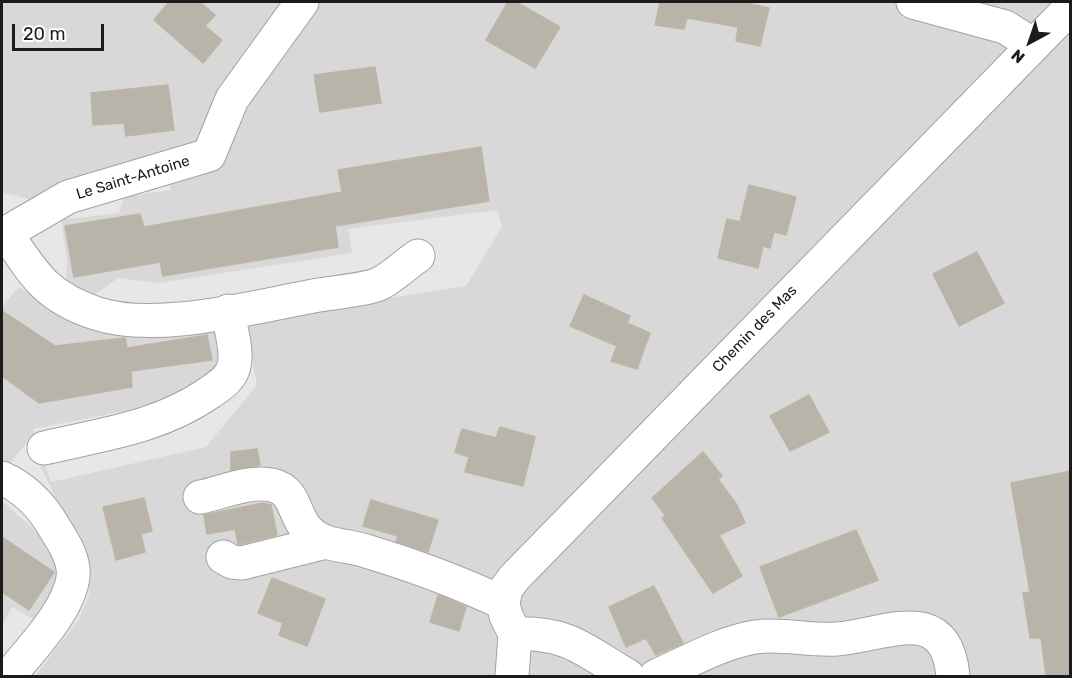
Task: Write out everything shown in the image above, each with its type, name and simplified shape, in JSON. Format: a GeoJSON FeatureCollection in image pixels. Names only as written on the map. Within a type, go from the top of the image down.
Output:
{"type":"FeatureCollection","features":[{"type":"Feature","properties":{"kind":"street","name":"Le Saint-Antoine"},"geometry":{"type":"LineString","coordinates":[[302,2],[232,99],[208,156],[68,197],[4,235],[41,284],[63,299],[94,313],[122,321],[159,321],[380,284],[418,256]]}},
{"type":"Feature","properties":{"kind":"street"},"geometry":{"type":"LineString","coordinates":[[913,2],[1005,27],[1032,44]]}},
{"type":"Feature","properties":{"kind":"street","name":"Chemin des Mas"},"geometry":{"type":"LineString","coordinates":[[503,603],[506,589],[514,578],[1032,44],[1071,8]]}},
{"type":"Feature","properties":{"kind":"street"},"geometry":{"type":"LineString","coordinates":[[44,448],[156,422],[188,407],[223,384],[235,364],[228,311]]}},
{"type":"Feature","properties":{"kind":"street"},"geometry":{"type":"LineString","coordinates":[[2,478],[32,497],[48,517],[66,546],[73,569],[69,593],[58,614],[9,676]]}},
{"type":"Feature","properties":{"kind":"street"},"geometry":{"type":"LineString","coordinates":[[200,497],[270,484],[290,495],[301,526],[326,542],[367,551],[470,587],[503,603],[506,616],[515,634],[512,676]]}},
{"type":"Feature","properties":{"kind":"street"},"geometry":{"type":"LineString","coordinates":[[223,557],[232,562],[242,563],[326,542]]}},
{"type":"Feature","properties":{"kind":"street"},"geometry":{"type":"LineString","coordinates":[[657,676],[732,643],[756,637],[797,636],[837,639],[907,626],[922,628],[945,646],[952,658],[953,676]]}},
{"type":"Feature","properties":{"kind":"street"},"geometry":{"type":"LineString","coordinates":[[515,634],[539,633],[560,637],[586,649],[628,676]]}},
{"type":"Feature","properties":{"kind":"shaded area"},"geometry":{"type":"Polygon","coordinates":[[[2,2],[1070,2],[1070,676],[2,676],[2,2]]]}},
{"type":"Feature","properties":{"kind":"shaded area"},"geometry":{"type":"Polygon","coordinates":[[[167,161],[171,190],[124,197],[119,213],[61,220],[67,260],[66,280],[93,296],[118,278],[159,283],[352,253],[348,229],[497,210],[502,227],[466,286],[143,338],[83,325],[19,287],[2,306],[2,262],[48,196],[167,161]]]}},
{"type":"Feature","properties":{"kind":"shaded area"},"geometry":{"type":"Polygon","coordinates":[[[5,193],[36,201],[2,238],[2,196],[5,193]]]}},
{"type":"Feature","properties":{"kind":"shaded area"},"geometry":{"type":"Polygon","coordinates":[[[247,332],[257,385],[206,447],[51,482],[33,429],[155,405],[219,371],[217,337],[247,332]]]}},
{"type":"Feature","properties":{"kind":"shaded area"},"geometry":{"type":"Polygon","coordinates":[[[28,441],[90,567],[89,595],[79,619],[35,676],[2,676],[2,625],[12,607],[40,623],[58,600],[58,566],[36,531],[2,501],[2,473],[28,441]]]}},
{"type":"Feature","properties":{"kind":"building"},"geometry":{"type":"Polygon","coordinates":[[[169,2],[200,2],[215,15],[205,26],[222,40],[203,63],[154,20],[169,2]]]}},
{"type":"Feature","properties":{"kind":"building"},"geometry":{"type":"Polygon","coordinates":[[[508,2],[516,2],[560,27],[535,68],[486,40],[508,2]]]}},
{"type":"Feature","properties":{"kind":"building"},"geometry":{"type":"Polygon","coordinates":[[[660,2],[742,2],[769,8],[760,46],[736,41],[738,27],[687,18],[684,29],[655,25],[660,2]]]}},
{"type":"Feature","properties":{"kind":"building"},"geometry":{"type":"Polygon","coordinates":[[[375,67],[381,103],[320,112],[314,75],[375,67]]]}},
{"type":"Feature","properties":{"kind":"building"},"geometry":{"type":"Polygon","coordinates":[[[168,85],[174,130],[126,136],[124,123],[93,125],[91,93],[168,85]]]}},
{"type":"Feature","properties":{"kind":"building"},"geometry":{"type":"Polygon","coordinates":[[[481,147],[489,201],[335,226],[338,247],[163,276],[160,262],[74,277],[65,226],[140,214],[144,227],[342,192],[338,170],[481,147]]]}},
{"type":"Feature","properties":{"kind":"building"},"geometry":{"type":"Polygon","coordinates":[[[749,185],[796,197],[786,235],[774,232],[770,248],[763,246],[758,268],[718,258],[727,219],[740,222],[749,185]]]}},
{"type":"Feature","properties":{"kind":"building"},"geometry":{"type":"Polygon","coordinates":[[[977,252],[1004,303],[959,326],[933,274],[977,252]]]}},
{"type":"Feature","properties":{"kind":"building"},"geometry":{"type":"Polygon","coordinates":[[[584,295],[630,316],[627,323],[650,333],[637,369],[611,361],[617,346],[570,326],[584,295]]]}},
{"type":"Feature","properties":{"kind":"building"},"geometry":{"type":"Polygon","coordinates":[[[2,311],[55,346],[125,338],[127,348],[207,335],[212,360],[131,371],[132,387],[39,403],[2,376],[2,311]]]}},
{"type":"Feature","properties":{"kind":"building"},"geometry":{"type":"Polygon","coordinates":[[[809,395],[829,432],[790,451],[770,416],[809,395]]]}},
{"type":"Feature","properties":{"kind":"building"},"geometry":{"type":"Polygon","coordinates":[[[500,427],[535,437],[523,486],[465,472],[469,457],[455,452],[462,429],[496,438],[500,427]]]}},
{"type":"Feature","properties":{"kind":"building"},"geometry":{"type":"Polygon","coordinates":[[[257,449],[260,465],[231,470],[231,452],[257,449]]]}},
{"type":"Feature","properties":{"kind":"building"},"geometry":{"type":"Polygon","coordinates":[[[703,452],[722,476],[718,479],[737,505],[745,523],[719,535],[742,576],[713,593],[662,518],[666,516],[652,498],[703,452]]]}},
{"type":"Feature","properties":{"kind":"building"},"geometry":{"type":"Polygon","coordinates":[[[1071,471],[1071,676],[1046,676],[1041,638],[1030,638],[1023,593],[1030,592],[1011,483],[1071,471]]]}},
{"type":"Feature","properties":{"kind":"building"},"geometry":{"type":"Polygon","coordinates":[[[144,498],[152,531],[141,534],[145,552],[116,560],[103,507],[144,498]]]}},
{"type":"Feature","properties":{"kind":"building"},"geometry":{"type":"Polygon","coordinates":[[[371,500],[438,520],[428,552],[396,541],[398,536],[363,526],[371,500]]]}},
{"type":"Feature","properties":{"kind":"building"},"geometry":{"type":"Polygon","coordinates":[[[263,503],[271,505],[277,535],[238,544],[235,529],[207,534],[204,515],[263,503]]]}},
{"type":"Feature","properties":{"kind":"building"},"geometry":{"type":"Polygon","coordinates":[[[856,530],[878,580],[779,617],[760,567],[856,530]]]}},
{"type":"Feature","properties":{"kind":"building"},"geometry":{"type":"Polygon","coordinates":[[[2,537],[54,572],[29,610],[2,592],[2,537]]]}},
{"type":"Feature","properties":{"kind":"building"},"geometry":{"type":"Polygon","coordinates":[[[272,578],[325,599],[307,646],[279,635],[283,623],[258,613],[272,578]]]}},
{"type":"Feature","properties":{"kind":"building"},"geometry":{"type":"Polygon","coordinates":[[[654,586],[683,643],[656,655],[646,638],[626,647],[609,607],[654,586]]]}},
{"type":"Feature","properties":{"kind":"building"},"geometry":{"type":"Polygon","coordinates":[[[438,595],[466,607],[459,631],[430,622],[438,595]]]}}]}
